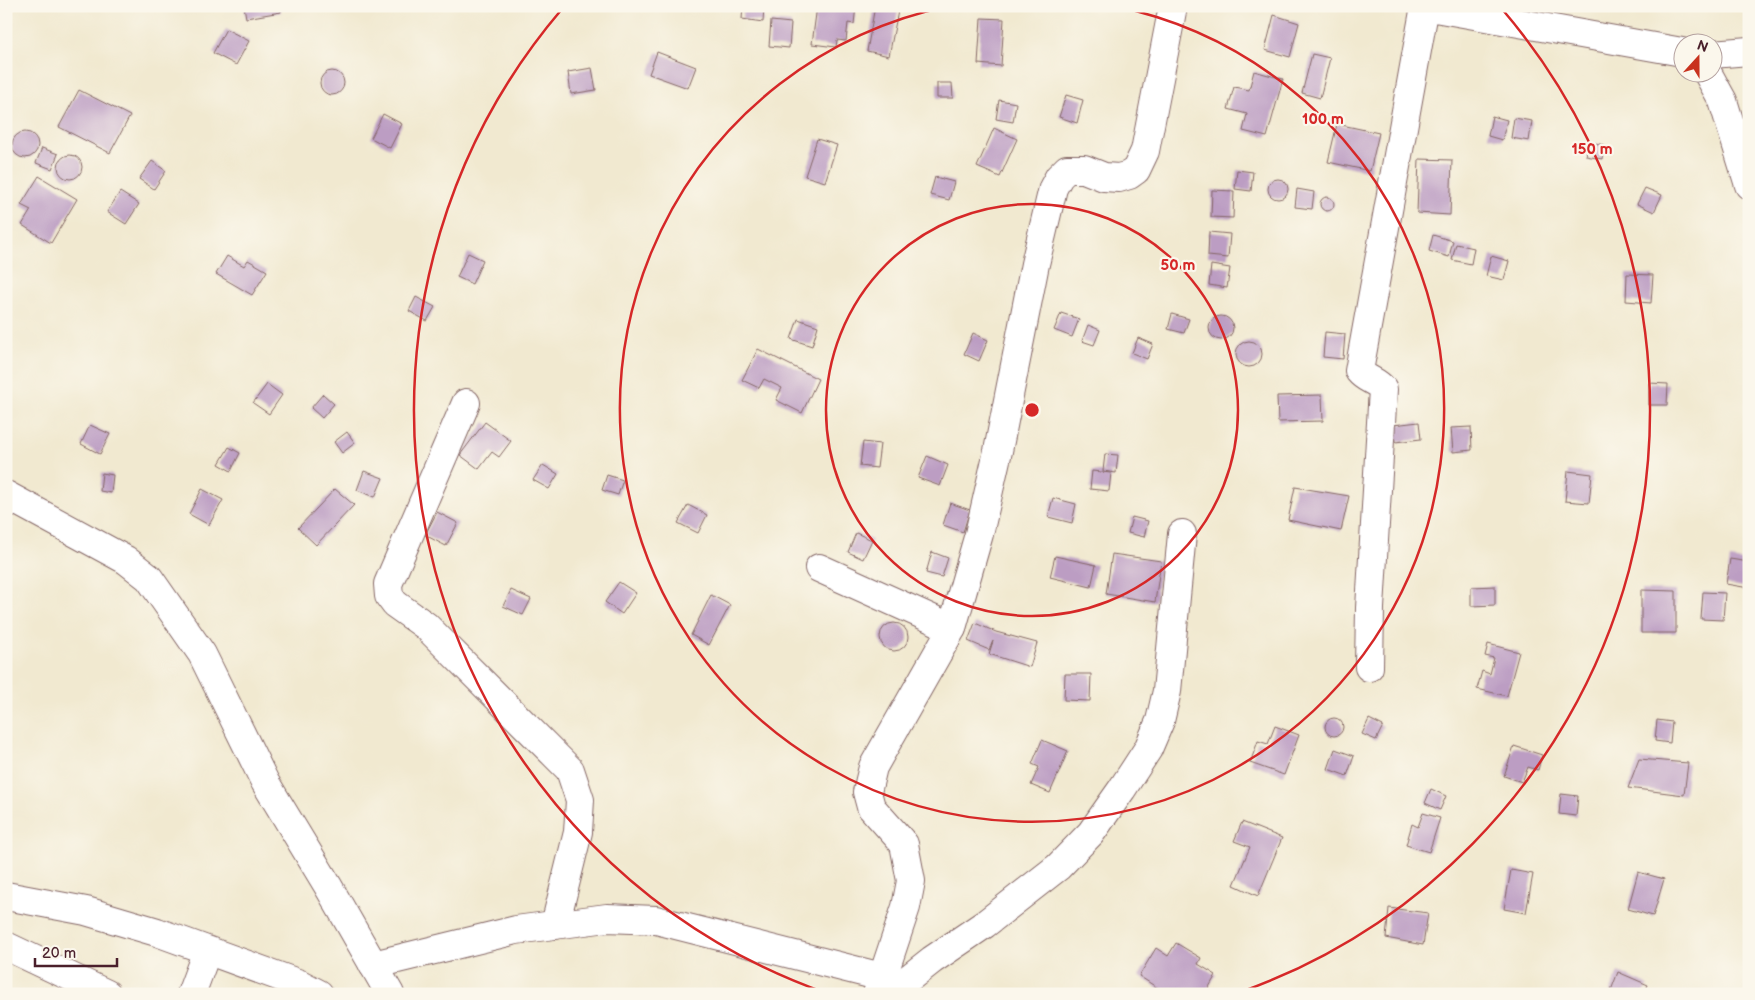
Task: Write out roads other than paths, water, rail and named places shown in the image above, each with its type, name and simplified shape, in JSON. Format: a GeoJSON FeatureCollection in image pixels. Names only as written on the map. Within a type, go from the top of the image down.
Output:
{"type":"FeatureCollection","features":[{"type":"Feature","properties":{"kind":"street"},"geometry":{"type":"LineString","coordinates":[[883,988],[906,907],[911,881],[904,844],[871,807],[867,792],[873,767],[952,628],[981,525],[998,451],[1035,264],[1053,188],[1059,177],[1067,169],[1084,169],[1104,177],[1119,178],[1129,175],[1136,170],[1145,151],[1173,6]]}},
{"type":"Feature","properties":{"kind":"street"},"geometry":{"type":"LineString","coordinates":[[1369,667],[1370,608],[1383,389],[1375,381],[1368,379],[1359,371],[1424,6],[1672,50]]}},
{"type":"Feature","properties":{"kind":"street"},"geometry":{"type":"LineString","coordinates":[[1722,53],[1749,51]]}},
{"type":"Feature","properties":{"kind":"street"},"geometry":{"type":"LineString","coordinates":[[1713,82],[1723,101],[1749,185]]}},
{"type":"Feature","properties":{"kind":"street"},"geometry":{"type":"LineString","coordinates":[[466,403],[388,584],[389,596],[395,604],[426,626],[570,770],[580,800],[578,832],[555,925]]}},
{"type":"Feature","properties":{"kind":"street"},"geometry":{"type":"LineString","coordinates":[[6,495],[126,560],[149,578],[202,654],[265,782],[390,994]]}},
{"type":"Feature","properties":{"kind":"street"},"geometry":{"type":"LineString","coordinates":[[373,965],[516,930],[606,918],[656,920],[883,988],[932,960],[985,924],[1058,867],[1091,833],[1138,765],[1148,749],[1160,721],[1167,691],[1182,534]]}},
{"type":"Feature","properties":{"kind":"street"},"geometry":{"type":"LineString","coordinates":[[819,568],[952,628]]}},
{"type":"Feature","properties":{"kind":"street"},"geometry":{"type":"LineString","coordinates":[[6,896],[86,911],[157,932],[207,952],[300,984],[319,994]]}},
{"type":"Feature","properties":{"kind":"street"},"geometry":{"type":"LineString","coordinates":[[6,946],[107,994]]}},
{"type":"Feature","properties":{"kind":"street"},"geometry":{"type":"LineString","coordinates":[[191,994],[207,952]]}}]}
